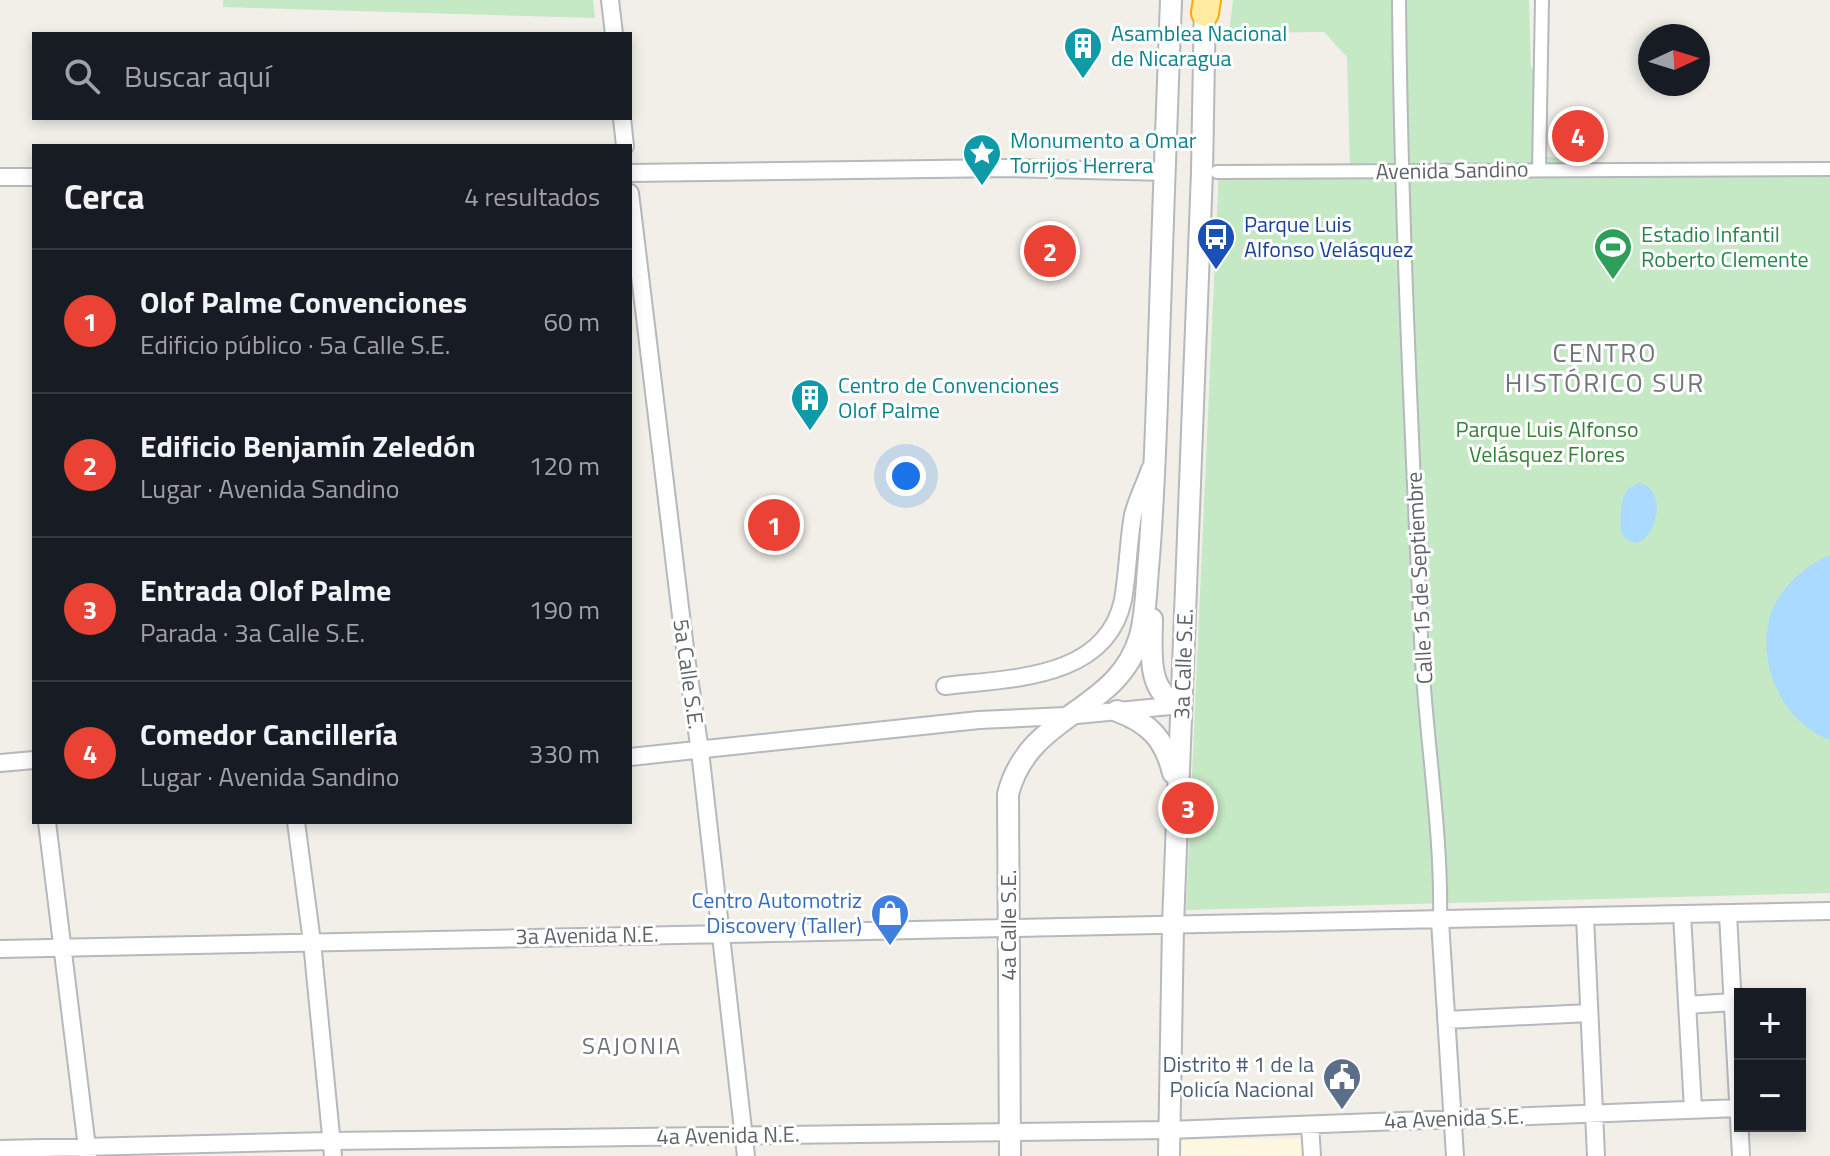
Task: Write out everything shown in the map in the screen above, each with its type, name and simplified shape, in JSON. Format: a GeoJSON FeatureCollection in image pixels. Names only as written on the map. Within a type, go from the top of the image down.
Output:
{"type":"FeatureCollection","features":[{"type":"Feature","properties":{"kind":"street"},"geometry":{"type":"LineString","coordinates":[[610,0],[614,32]]}},
{"type":"Feature","properties":{"kind":"street","name":"3a Calle S.E."},"geometry":{"type":"LineString","coordinates":[[1066,716],[1103,693],[1114,682],[1132,656],[1143,619],[1153,519],[1171,0]]}},
{"type":"Feature","properties":{"kind":"street","name":"Calle 15 de Septiembre"},"geometry":{"type":"LineString","coordinates":[[1399,0],[1401,171],[1423,673],[1455,1156]]}},
{"type":"Feature","properties":{"kind":"street"},"geometry":{"type":"LineString","coordinates":[[1539,169],[1542,0]]}},
{"type":"Feature","properties":{"kind":"street","name":"3a Calle S.E."},"geometry":{"type":"LineString","coordinates":[[1169,1156],[1181,705],[1210,172],[1206,4]]}},
{"type":"Feature","properties":{"kind":"street"},"geometry":{"type":"LineString","coordinates":[[622,120],[625,144]]}},
{"type":"Feature","properties":{"kind":"street"},"geometry":{"type":"LineString","coordinates":[[632,173],[1007,168],[1165,172]]}},
{"type":"Feature","properties":{"kind":"street","name":"Avenida Sandino"},"geometry":{"type":"LineString","coordinates":[[1210,172],[1830,169]]}},
{"type":"Feature","properties":{"kind":"street"},"geometry":{"type":"LineString","coordinates":[[0,177],[32,177]]}},
{"type":"Feature","properties":{"kind":"street","name":"5a Calle S.E."},"geometry":{"type":"LineString","coordinates":[[632,210],[700,751],[746,1156]]}},
{"type":"Feature","properties":{"kind":"street"},"geometry":{"type":"LineString","coordinates":[[945,686],[1057,670],[1076,662],[1100,644],[1119,614],[1134,512],[1155,456]]}},
{"type":"Feature","properties":{"kind":"street"},"geometry":{"type":"LineString","coordinates":[[1153,519],[1152,668],[1162,694],[1171,702],[1181,705]]}},
{"type":"Feature","properties":{"kind":"street"},"geometry":{"type":"LineString","coordinates":[[632,757],[979,720],[1066,716],[1181,705]]}},
{"type":"Feature","properties":{"kind":"street"},"geometry":{"type":"LineString","coordinates":[[1117,711],[1138,720],[1159,737],[1169,756],[1178,796]]}},
{"type":"Feature","properties":{"kind":"street","name":"4a Calle S.E."},"geometry":{"type":"LineString","coordinates":[[1010,1156],[1009,787],[1025,754],[1066,716]]}},
{"type":"Feature","properties":{"kind":"street"},"geometry":{"type":"LineString","coordinates":[[0,763],[32,760]]}},
{"type":"Feature","properties":{"kind":"street"},"geometry":{"type":"LineString","coordinates":[[47,824],[88,1152]]}},
{"type":"Feature","properties":{"kind":"street"},"geometry":{"type":"LineString","coordinates":[[296,824],[312,942],[332,1149]]}},
{"type":"Feature","properties":{"kind":"street"},"geometry":{"type":"LineString","coordinates":[[1736,1060],[1728,914],[1830,911]]}},
{"type":"Feature","properties":{"kind":"street"},"geometry":{"type":"LineString","coordinates":[[1682,914],[1693,1109]]}},
{"type":"Feature","properties":{"kind":"street","name":"3a Avenida N.E."},"geometry":{"type":"LineString","coordinates":[[0,949],[719,932],[1728,914]]}},
{"type":"Feature","properties":{"kind":"street"},"geometry":{"type":"LineString","coordinates":[[1585,917],[1596,1156]]}},
{"type":"Feature","properties":{"kind":"street"},"geometry":{"type":"LineString","coordinates":[[1687,1005],[1733,1002]]}},
{"type":"Feature","properties":{"kind":"street"},"geometry":{"type":"LineString","coordinates":[[1446,1020],[1589,1013]]}},
{"type":"Feature","properties":{"kind":"street","name":"4a Avenida S.E."},"geometry":{"type":"LineString","coordinates":[[1169,1130],[1734,1108]]}},
{"type":"Feature","properties":{"kind":"street"},"geometry":{"type":"LineString","coordinates":[[1310,1125],[1312,1156]]}},
{"type":"Feature","properties":{"kind":"street","name":"4a Avenida N.E."},"geometry":{"type":"LineString","coordinates":[[0,1149],[88,1152],[332,1149],[743,1135],[1169,1130]]}},
{"type":"Feature","properties":{"kind":"street"},"geometry":{"type":"LineString","coordinates":[[1740,1132],[1741,1156]]}},
{"type":"Feature","properties":{"kind":"shaded area"},"geometry":{"type":"Polygon","coordinates":[[[1302,1138],[1302,1156],[1178,1156],[1178,1140],[1302,1138]]]}},
{"type":"Feature","properties":{"kind":"green space"},"geometry":{"type":"Polygon","coordinates":[[[223,0],[593,0],[595,18],[223,7],[223,0]]]}},
{"type":"Feature","properties":{"kind":"green space","name":"Parque Luis Alfonso Velásquez Flores"},"geometry":{"type":"Polygon","coordinates":[[[1233,0],[1529,0],[1531,68],[1536,68],[1538,139],[1532,140],[1533,155],[1698,175],[1830,163],[1830,893],[1186,910],[1219,166],[1350,164],[1347,57],[1324,32],[1229,33],[1233,0]]]}},
{"type":"Feature","properties":{"kind":"water"},"geometry":{"type":"Polygon","coordinates":[[[1639,483],[1650,488],[1657,510],[1649,533],[1642,541],[1633,542],[1622,533],[1621,513],[1629,488],[1639,483]]]}},
{"type":"Feature","properties":{"kind":"water"},"geometry":{"type":"Polygon","coordinates":[[[1830,555],[1830,740],[1813,732],[1799,720],[1777,690],[1770,672],[1767,634],[1774,606],[1786,587],[1811,565],[1830,555]]]}},
{"type":"Feature","properties":{"kind":"place","name":"Asamblea Nacional de Nicaragua"},"geometry":{"type":"Point","coordinates":[1083,80]}},
{"type":"Feature","properties":{"kind":"place","name":"Comedor Cancillería"},"geometry":{"type":"Point","coordinates":[1578,136]}},
{"type":"Feature","properties":{"kind":"place","name":"Monumento a Omar Torrijos Herrera"},"geometry":{"type":"Point","coordinates":[982,187]}},
{"type":"Feature","properties":{"kind":"place","name":"Edificio Benjamín Zeledón"},"geometry":{"type":"Point","coordinates":[1050,251]}},
{"type":"Feature","properties":{"kind":"place","name":"Parque Luis Alfonso Velásquez"},"geometry":{"type":"Point","coordinates":[1216,271]}},
{"type":"Feature","properties":{"kind":"place","name":"Estadio Infantil Roberto Clemente"},"geometry":{"type":"Point","coordinates":[1613,281]}},
{"type":"Feature","properties":{"kind":"place","name":"Centro de Convenciones Olof Palme"},"geometry":{"type":"Point","coordinates":[810,432]}},
{"type":"Feature","properties":{"kind":"place","name":"Olof Palme Convenciones"},"geometry":{"type":"Point","coordinates":[774,525]}},
{"type":"Feature","properties":{"kind":"place","name":"Entrada Olof Palme"},"geometry":{"type":"Point","coordinates":[1188,808]}},
{"type":"Feature","properties":{"kind":"place","name":"Centro Automotriz Discovery (Taller)"},"geometry":{"type":"Point","coordinates":[890,947]}},
{"type":"Feature","properties":{"kind":"place","name":"Distrito # 1 de la Policía Nacional"},"geometry":{"type":"Point","coordinates":[1342,1111]}},
{"type":"Feature","properties":{"kind":"district","name":"CENTRO HISTÓRICO SUR"},"geometry":{"type":"Point","coordinates":[1605,368]}},
{"type":"Feature","properties":{"kind":"district","name":"SAJONIA"},"geometry":{"type":"Point","coordinates":[632,1046]}}]}
